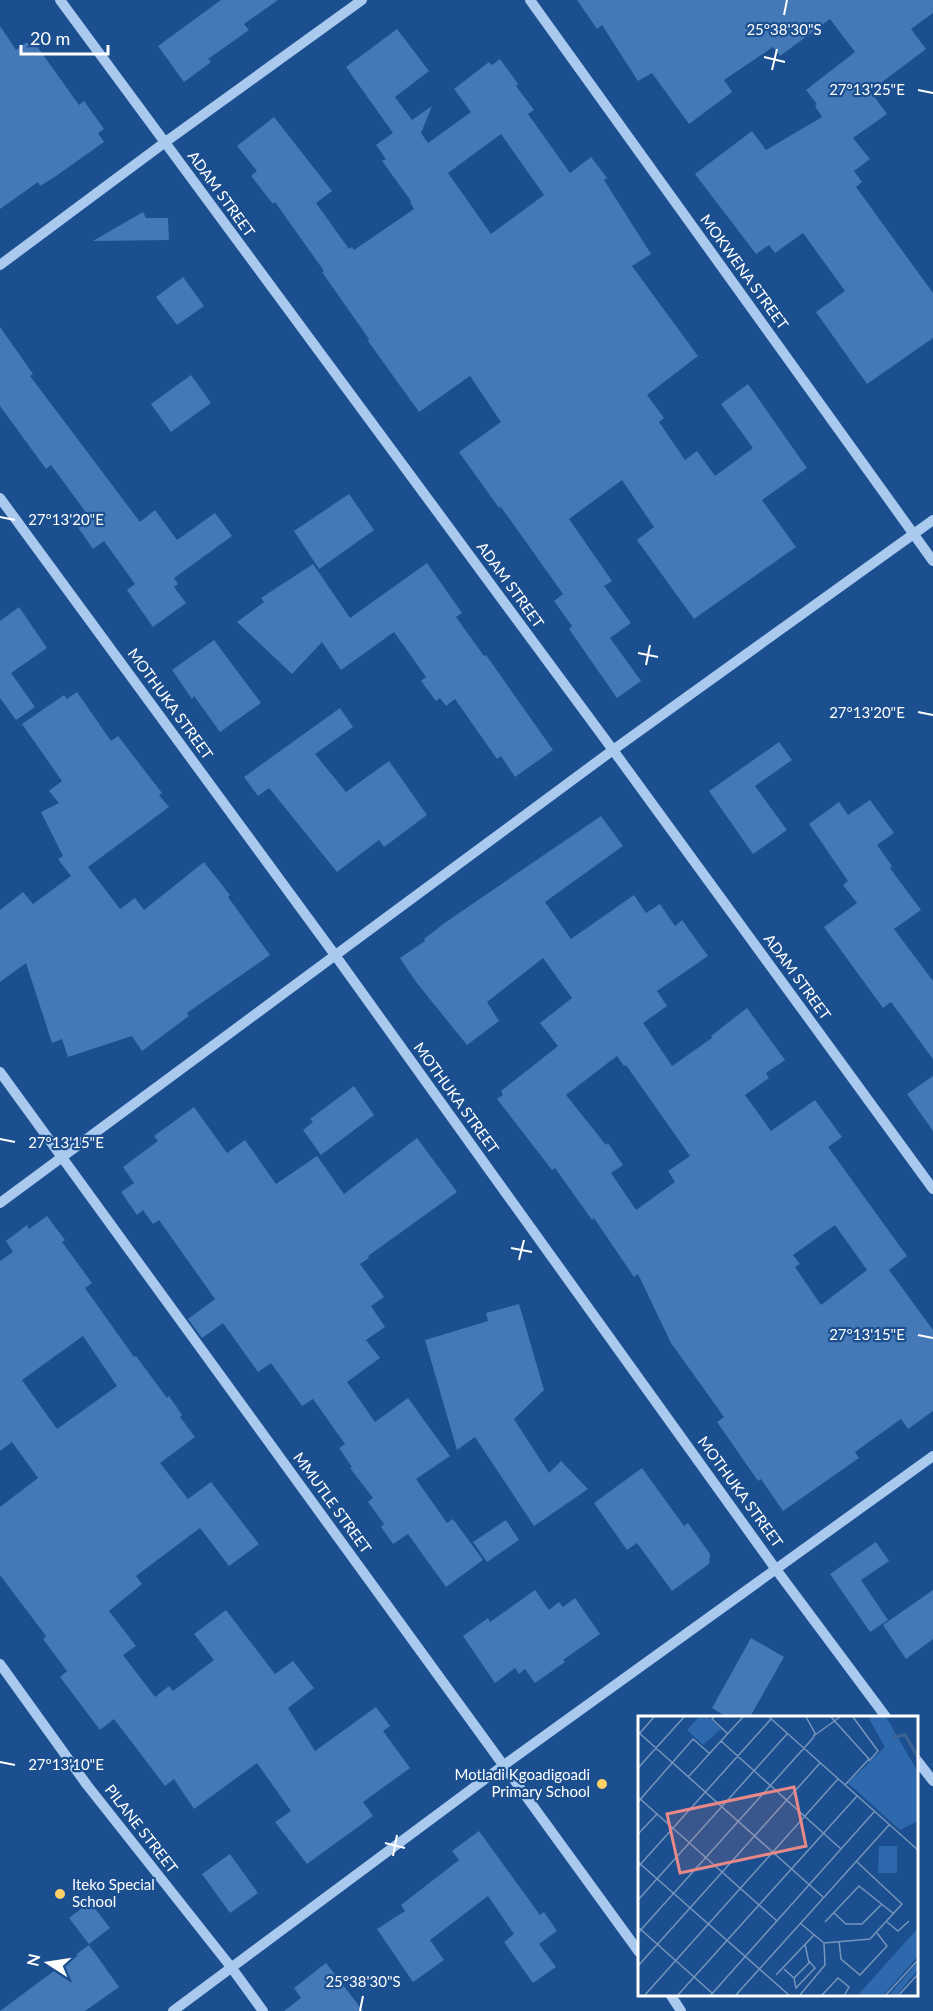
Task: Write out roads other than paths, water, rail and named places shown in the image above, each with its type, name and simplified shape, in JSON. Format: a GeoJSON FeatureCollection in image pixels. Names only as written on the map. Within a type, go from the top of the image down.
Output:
{"type":"FeatureCollection","features":[{"type":"Feature","properties":{"kind":"street","name":"ADAM STREET"},"geometry":{"type":"LineString","coordinates":[[60,0],[613,750],[933,1189]]}},
{"type":"Feature","properties":{"kind":"street"},"geometry":{"type":"LineString","coordinates":[[0,265],[164,142],[362,0]]}},
{"type":"Feature","properties":{"kind":"street","name":"MOKWENA STREET"},"geometry":{"type":"LineString","coordinates":[[530,0],[933,561]]}},
{"type":"Feature","properties":{"kind":"street","name":"MOTHUKA STREET"},"geometry":{"type":"LineString","coordinates":[[0,498],[335,954],[775,1568],[885,1716]]}},
{"type":"Feature","properties":{"kind":"street"},"geometry":{"type":"LineString","coordinates":[[0,1203],[613,750],[933,520]]}},
{"type":"Feature","properties":{"kind":"street","name":"MMUTLE STREET"},"geometry":{"type":"LineString","coordinates":[[0,1072],[638,1951]]}},
{"type":"Feature","properties":{"kind":"street"},"geometry":{"type":"LineString","coordinates":[[173,2011],[504,1765],[933,1456]]}},
{"type":"Feature","properties":{"kind":"street","name":"PILANE STREET"},"geometry":{"type":"LineString","coordinates":[[0,1664],[87,1785],[263,2011]]}},
{"type":"Feature","properties":{"kind":"street"},"geometry":{"type":"LineString","coordinates":[[918,1762],[933,1781]]}},
{"type":"Feature","properties":{"kind":"street"},"geometry":{"type":"LineString","coordinates":[[671,1996],[681,2011]]}},
{"type":"Feature","properties":{"kind":"place","name":"Motladi Kgoadigoadi Primary School"},"geometry":{"type":"Point","coordinates":[602,1784]}},
{"type":"Feature","properties":{"kind":"place","name":"Iteko Special School"},"geometry":{"type":"Point","coordinates":[60,1894]}}]}
